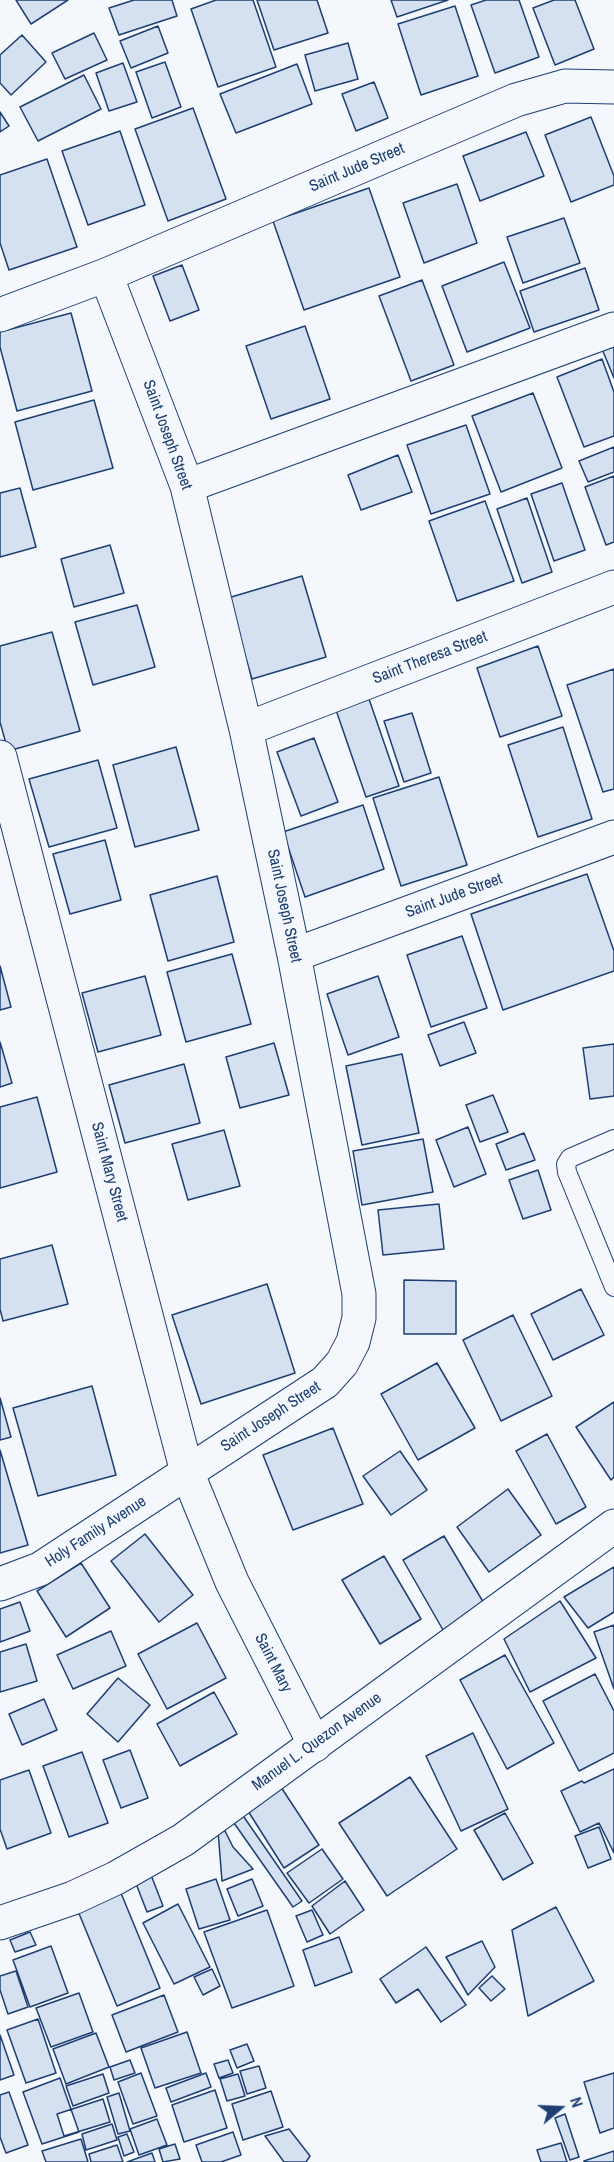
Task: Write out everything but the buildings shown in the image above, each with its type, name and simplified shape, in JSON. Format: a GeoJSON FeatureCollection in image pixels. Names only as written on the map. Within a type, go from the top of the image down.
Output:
{"type":"FeatureCollection","features":[{"type":"Feature","properties":{"kind":"street","name":"Saint Jude Street"},"geometry":{"type":"LineString","coordinates":[[0,315],[106,274],[516,100],[565,86],[614,87]]}},
{"type":"Feature","properties":{"kind":"street","name":"Saint Joseph Street"},"geometry":{"type":"LineString","coordinates":[[106,274],[187,486],[246,729],[294,955],[359,1294],[359,1318],[353,1342],[342,1363],[325,1382],[188,1472]]}},
{"type":"Feature","properties":{"kind":"street"},"geometry":{"type":"LineString","coordinates":[[187,486],[614,329]]}},
{"type":"Feature","properties":{"kind":"street","name":"Saint Theresa Street"},"geometry":{"type":"LineString","coordinates":[[246,729],[614,587]]}},
{"type":"Feature","properties":{"kind":"street","name":"Saint Mary Street"},"geometry":{"type":"LineString","coordinates":[[0,757],[188,1472],[232,1582]]}},
{"type":"Feature","properties":{"kind":"street","name":"Saint Jude Street"},"geometry":{"type":"LineString","coordinates":[[294,955],[614,837]]}},
{"type":"Feature","properties":{"kind":"street","name":"Holy Family Avenue"},"geometry":{"type":"LineString","coordinates":[[0,1584],[40,1569],[188,1472]]}},
{"type":"Feature","properties":{"kind":"street","name":"Manuel L. Quezon Avenue"},"geometry":{"type":"LineString","coordinates":[[0,1923],[73,1898],[116,1878],[183,1840],[614,1526]]}},
{"type":"Feature","properties":{"kind":"street","name":"Saint Mary"},"geometry":{"type":"LineString","coordinates":[[232,1582],[315,1745]]}},
{"type":"Feature","properties":{"kind":"lane"},"geometry":{"type":"LineString","coordinates":[[614,1139],[570,1158],[566,1164],[567,1172],[614,1287]]}}]}
